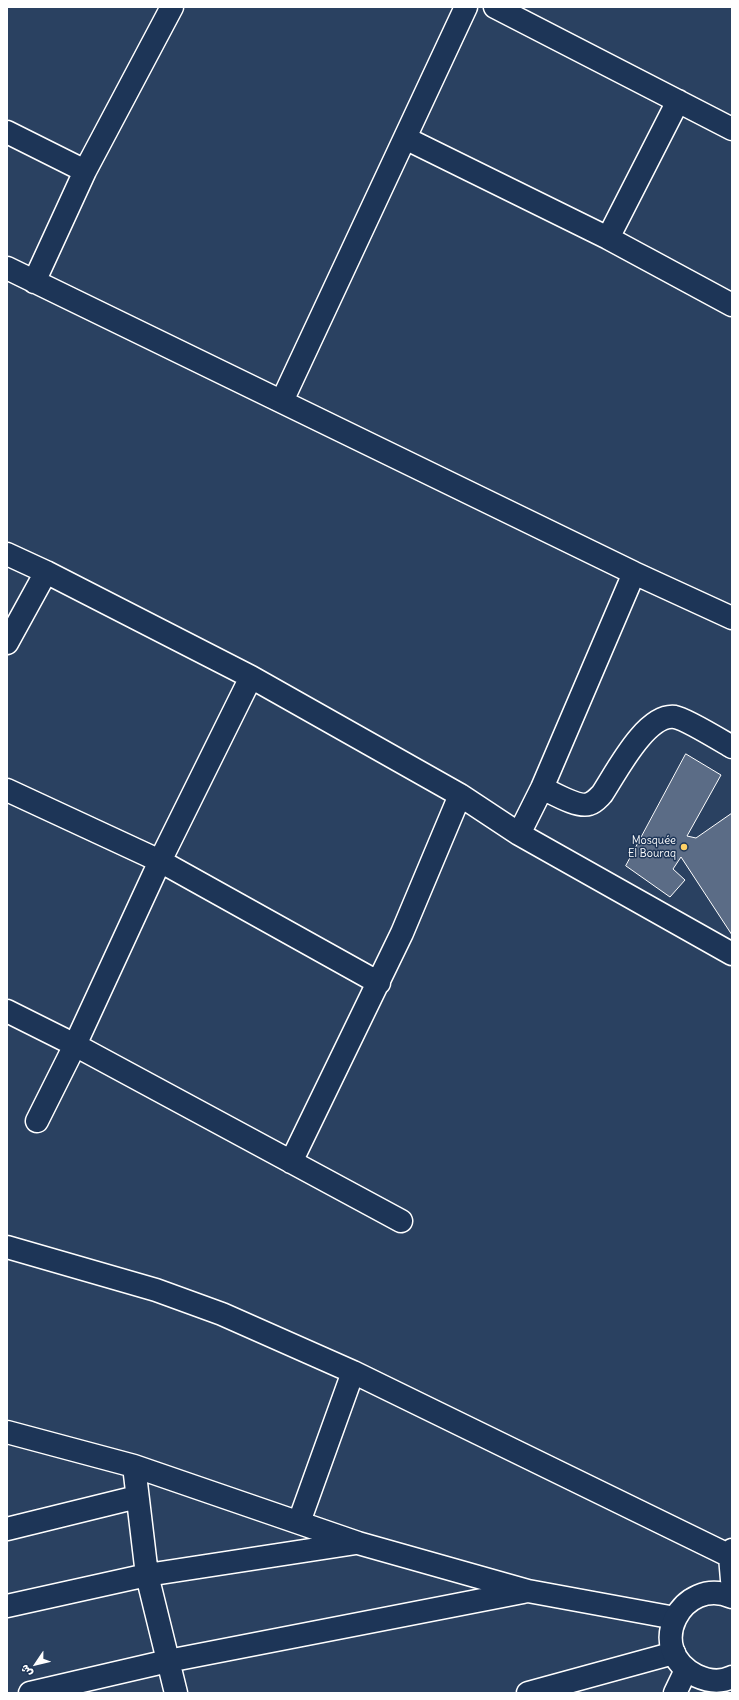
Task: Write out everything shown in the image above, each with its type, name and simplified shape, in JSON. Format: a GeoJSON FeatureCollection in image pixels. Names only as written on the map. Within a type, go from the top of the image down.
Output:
{"type":"FeatureCollection","features":[{"type":"Feature","properties":{"kind":"street"},"geometry":{"type":"LineString","coordinates":[[34,282],[84,171],[172,7]]}},
{"type":"Feature","properties":{"kind":"street"},"geometry":{"type":"LineString","coordinates":[[282,401],[466,7]]}},
{"type":"Feature","properties":{"kind":"street"},"geometry":{"type":"LineString","coordinates":[[495,7],[732,129]]}},
{"type":"Feature","properties":{"kind":"street"},"geometry":{"type":"LineString","coordinates":[[608,238],[678,101]]}},
{"type":"Feature","properties":{"kind":"street"},"geometry":{"type":"LineString","coordinates":[[7,132],[84,171]]}},
{"type":"Feature","properties":{"kind":"street"},"geometry":{"type":"LineString","coordinates":[[405,138],[608,238],[732,305]]}},
{"type":"Feature","properties":{"kind":"street"},"geometry":{"type":"LineString","coordinates":[[7,268],[634,573],[732,618]]}},
{"type":"Feature","properties":{"kind":"street"},"geometry":{"type":"LineString","coordinates":[[7,554],[46,572],[251,677],[460,796],[519,834],[732,954]]}},
{"type":"Feature","properties":{"kind":"street"},"geometry":{"type":"LineString","coordinates":[[7,643],[46,572]]}},
{"type":"Feature","properties":{"kind":"street"},"geometry":{"type":"LineString","coordinates":[[519,834],[542,788],[634,573]]}},
{"type":"Feature","properties":{"kind":"street"},"geometry":{"type":"LineString","coordinates":[[37,1121],[75,1045],[160,861],[251,677]]}},
{"type":"Feature","properties":{"kind":"street"},"geometry":{"type":"LineString","coordinates":[[542,788],[580,804],[588,804],[595,800],[602,794],[643,732],[653,723],[664,718],[675,717],[732,747]]}},
{"type":"Feature","properties":{"kind":"street"},"geometry":{"type":"LineString","coordinates":[[7,790],[160,861],[378,983]]}},
{"type":"Feature","properties":{"kind":"street"},"geometry":{"type":"LineString","coordinates":[[291,1162],[402,933],[460,796]]}},
{"type":"Feature","properties":{"kind":"street"},"geometry":{"type":"LineString","coordinates":[[7,1011],[75,1045],[401,1221]]}},
{"type":"Feature","properties":{"kind":"street"},"geometry":{"type":"LineString","coordinates":[[7,1247],[156,1290],[222,1314],[353,1372],[731,1553],[732,1580]]}},
{"type":"Feature","properties":{"kind":"street"},"geometry":{"type":"LineString","coordinates":[[299,1522],[353,1372]]}},
{"type":"Feature","properties":{"kind":"street"},"geometry":{"type":"LineString","coordinates":[[7,1432],[134,1466],[358,1543],[528,1591],[675,1618]]}},
{"type":"Feature","properties":{"kind":"street"},"geometry":{"type":"LineString","coordinates":[[134,1466],[147,1575],[176,1693]]}},
{"type":"Feature","properties":{"kind":"street"},"geometry":{"type":"LineString","coordinates":[[7,1529],[137,1497]]}},
{"type":"Feature","properties":{"kind":"street"},"geometry":{"type":"LineString","coordinates":[[7,1606],[147,1575],[358,1543]]}},
{"type":"Feature","properties":{"kind":"street"},"geometry":{"type":"LineString","coordinates":[[30,1693],[168,1661],[528,1591]]}},
{"type":"Feature","properties":{"kind":"street"},"geometry":{"type":"LineString","coordinates":[[674,1693],[680,1662],[671,1636],[675,1618],[682,1608],[691,1600],[703,1595],[716,1593],[732,1597]]}},
{"type":"Feature","properties":{"kind":"street"},"geometry":{"type":"LineString","coordinates":[[528,1693],[680,1662],[706,1680],[725,1680],[732,1677]]}},
{"type":"Feature","properties":{"kind":"building","name":"Mosquée El Bouraq"},"geometry":{"type":"Polygon","coordinates":[[[686,754],[721,775],[687,836],[696,838],[732,813],[732,935],[681,857],[673,869],[685,880],[670,897],[626,866],[686,754]]]}},
{"type":"Feature","properties":{"kind":"place","name":"Mosquée El Bouraq"},"geometry":{"type":"Point","coordinates":[684,847]}}]}
